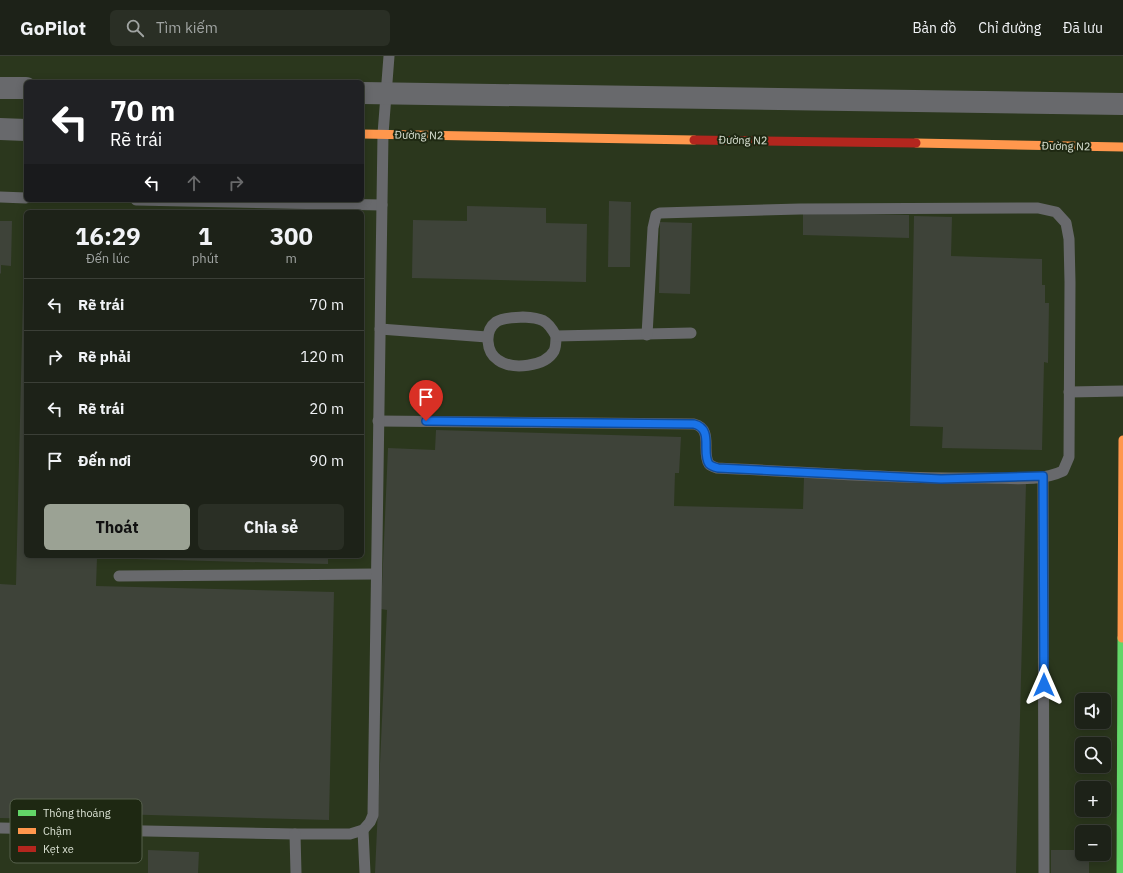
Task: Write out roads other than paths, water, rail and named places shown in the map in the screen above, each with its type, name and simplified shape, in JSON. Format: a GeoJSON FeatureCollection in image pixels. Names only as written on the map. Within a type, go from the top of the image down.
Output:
{"type":"FeatureCollection","features":[{"type":"Feature","properties":{"kind":"street"},"geometry":{"type":"LineString","coordinates":[[0,88],[24,88]]}},
{"type":"Feature","properties":{"kind":"street"},"geometry":{"type":"LineString","coordinates":[[364,93],[1123,104]]}},
{"type":"Feature","properties":{"kind":"street"},"geometry":{"type":"LineString","coordinates":[[0,129],[24,130]]}},
{"type":"Feature","properties":{"kind":"street","name":"Đường N2"},"geometry":{"type":"LineString","coordinates":[[364,134],[1123,147]]}},
{"type":"Feature","properties":{"kind":"street"},"geometry":{"type":"LineString","coordinates":[[1121,873],[1123,440]]}},
{"type":"Feature","properties":{"kind":"lane"},"geometry":{"type":"LineString","coordinates":[[142,831],[350,834],[363,830],[370,822],[373,815],[383,134],[389,56]]}},
{"type":"Feature","properties":{"kind":"lane"},"geometry":{"type":"LineString","coordinates":[[0,197],[24,198]]}},
{"type":"Feature","properties":{"kind":"lane"},"geometry":{"type":"LineString","coordinates":[[234,202],[382,205]]}},
{"type":"Feature","properties":{"kind":"lane"},"geometry":{"type":"LineString","coordinates":[[378,421],[694,424],[703,428],[706,438],[708,462],[710,466],[718,468],[941,479],[1043,476],[1053,475],[1063,470],[1069,457],[1069,239],[1066,223],[1056,212],[1038,208],[808,209],[660,213],[656,215],[653,228],[647,335]]}},
{"type":"Feature","properties":{"kind":"lane"},"geometry":{"type":"LineString","coordinates":[[523,317],[540,318],[547,323],[556,336],[555,350],[545,361],[535,365],[511,365],[498,360],[490,351],[488,337],[495,322],[505,318],[523,317]]}},
{"type":"Feature","properties":{"kind":"lane"},"geometry":{"type":"LineString","coordinates":[[380,329],[488,337]]}},
{"type":"Feature","properties":{"kind":"lane"},"geometry":{"type":"LineString","coordinates":[[556,336],[691,333]]}},
{"type":"Feature","properties":{"kind":"lane"},"geometry":{"type":"LineString","coordinates":[[1070,392],[1123,391]]}},
{"type":"Feature","properties":{"kind":"lane"},"geometry":{"type":"LineString","coordinates":[[1043,476],[1044,873]]}},
{"type":"Feature","properties":{"kind":"lane"},"geometry":{"type":"LineString","coordinates":[[119,576],[376,574]]}},
{"type":"Feature","properties":{"kind":"lane"},"geometry":{"type":"LineString","coordinates":[[0,828],[10,828]]}},
{"type":"Feature","properties":{"kind":"lane"},"geometry":{"type":"LineString","coordinates":[[363,830],[364,873]]}},
{"type":"Feature","properties":{"kind":"lane"},"geometry":{"type":"LineString","coordinates":[[295,834],[296,873]]}}]}
